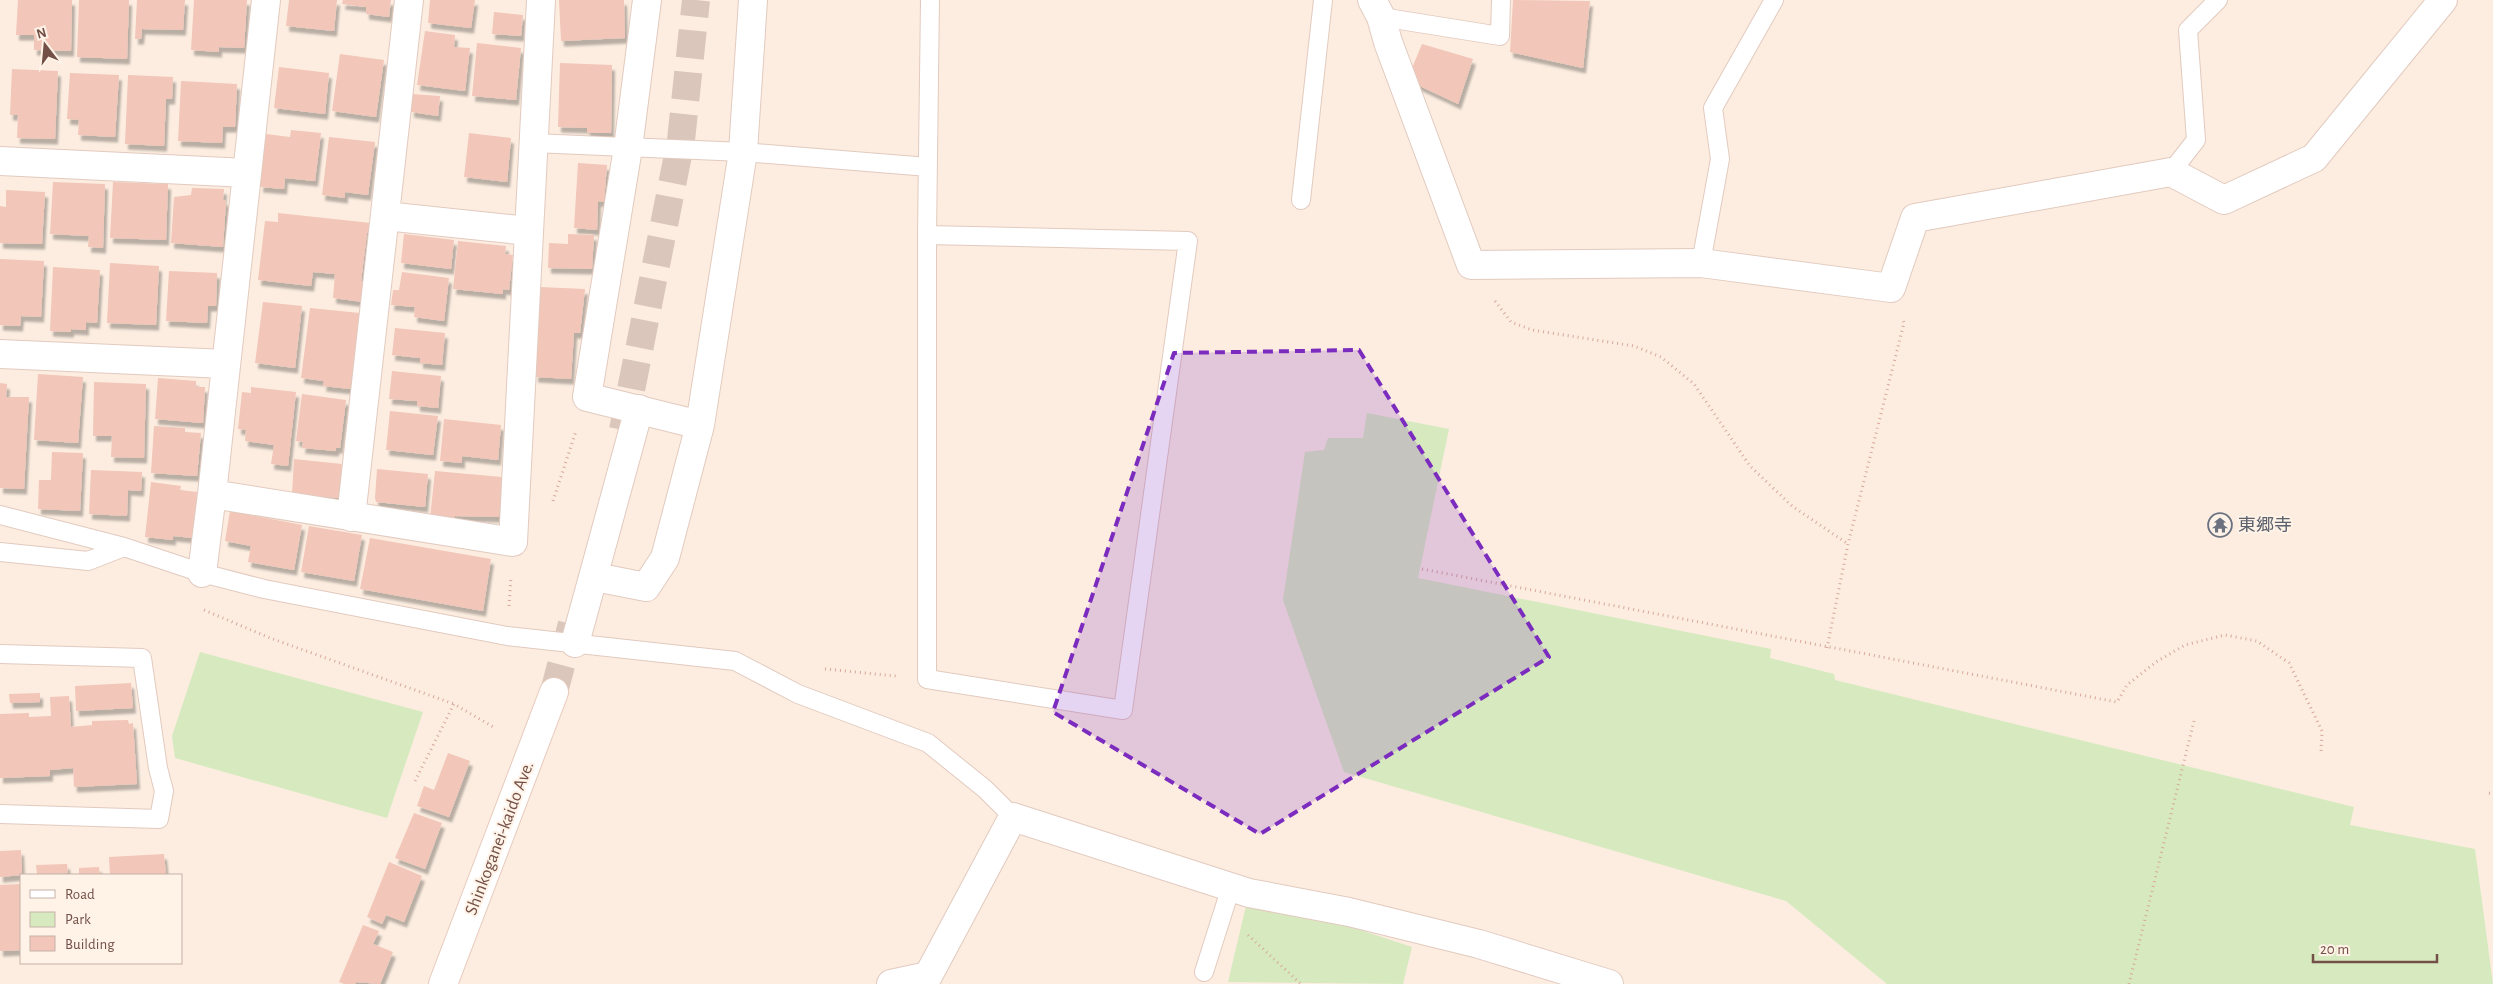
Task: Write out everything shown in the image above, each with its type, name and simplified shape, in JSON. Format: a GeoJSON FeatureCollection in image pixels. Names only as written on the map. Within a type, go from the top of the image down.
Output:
{"type":"FeatureCollection","features":[{"type":"Feature","properties":{"kind":"street"},"geometry":{"type":"LineString","coordinates":[[202,572],[266,0]]}},
{"type":"Feature","properties":{"kind":"street"},"geometry":{"type":"LineString","coordinates":[[351,517],[409,0]]}},
{"type":"Feature","properties":{"kind":"street"},"geometry":{"type":"LineString","coordinates":[[212,494],[513,542],[541,0]]}},
{"type":"Feature","properties":{"kind":"street"},"geometry":{"type":"LineString","coordinates":[[648,0],[628,148],[587,397],[700,425]]}},
{"type":"Feature","properties":{"kind":"street"},"geometry":{"type":"LineString","coordinates":[[595,577],[646,587],[664,558],[700,425],[743,152],[753,0]]}},
{"type":"Feature","properties":{"kind":"street"},"geometry":{"type":"LineString","coordinates":[[1377,8],[1471,265],[1702,263],[1891,288],[1915,218],[2171,172],[2224,200],[2314,158],[2443,0]]}},
{"type":"Feature","properties":{"kind":"street"},"geometry":{"type":"LineString","coordinates":[[0,161],[247,173]]}},
{"type":"Feature","properties":{"kind":"street"},"geometry":{"type":"LineString","coordinates":[[385,216],[529,230]]}},
{"type":"Feature","properties":{"kind":"street"},"geometry":{"type":"LineString","coordinates":[[0,354],[226,364]]}},
{"type":"Feature","properties":{"kind":"street"},"geometry":{"type":"LineString","coordinates":[[575,643],[595,577],[639,409]]}},
{"type":"Feature","properties":{"kind":"street","name":"Shinkoganei-kaido Ave."},"geometry":{"type":"LineString","coordinates":[[443,984],[554,692]]}},
{"type":"Feature","properties":{"kind":"street"},"geometry":{"type":"LineString","coordinates":[[891,984],[930,980],[1013,817],[1249,893],[1350,912],[1479,944],[1609,984]]}},
{"type":"Feature","properties":{"kind":"lane"},"geometry":{"type":"LineString","coordinates":[[927,235],[1188,241],[1123,710],[927,678],[927,235],[930,0]]}},
{"type":"Feature","properties":{"kind":"lane"},"geometry":{"type":"LineString","coordinates":[[1300,200],[1323,0]]}},
{"type":"Feature","properties":{"kind":"lane"},"geometry":{"type":"LineString","coordinates":[[1377,8],[1500,36],[1501,0]]}},
{"type":"Feature","properties":{"kind":"lane"},"geometry":{"type":"LineString","coordinates":[[1702,263],[1720,159],[1713,108],[1774,0]]}},
{"type":"Feature","properties":{"kind":"lane"},"geometry":{"type":"LineString","coordinates":[[2171,172],[2196,140],[2188,30],[2218,0]]}},
{"type":"Feature","properties":{"kind":"lane"},"geometry":{"type":"LineString","coordinates":[[533,143],[743,152],[928,168]]}},
{"type":"Feature","properties":{"kind":"lane"},"geometry":{"type":"LineString","coordinates":[[0,515],[124,548],[264,589],[507,636],[735,661],[798,694],[928,743],[985,789],[1013,817]]}},
{"type":"Feature","properties":{"kind":"lane"},"geometry":{"type":"LineString","coordinates":[[0,552],[88,561],[124,548]]}},
{"type":"Feature","properties":{"kind":"lane"},"geometry":{"type":"LineString","coordinates":[[0,654],[142,658],[158,768],[164,791],[159,819],[0,814]]}},
{"type":"Feature","properties":{"kind":"lane"},"geometry":{"type":"LineString","coordinates":[[1204,972],[1231,887]]}},
{"type":"Feature","properties":{"kind":"path"},"geometry":{"type":"LineString","coordinates":[[1471,265],[1511,322],[1532,330],[1634,346],[1662,357],[1694,384],[1750,466],[1792,506],[1848,544]]}},
{"type":"Feature","properties":{"kind":"path"},"geometry":{"type":"LineString","coordinates":[[1827,648],[1848,544],[1904,323],[1891,288]]}},
{"type":"Feature","properties":{"kind":"path"},"geometry":{"type":"LineString","coordinates":[[551,508],[587,397]]}},
{"type":"Feature","properties":{"kind":"path"},"geometry":{"type":"LineString","coordinates":[[507,636],[513,542]]}},
{"type":"Feature","properties":{"kind":"path"},"geometry":{"type":"LineString","coordinates":[[1422,569],[2117,702],[2127,685],[2156,662],[2185,645],[2225,635],[2257,641],[2289,663],[2322,731],[2321,752]]}},
{"type":"Feature","properties":{"kind":"path"},"geometry":{"type":"LineString","coordinates":[[198,607],[270,638],[454,704],[495,728]]}},
{"type":"Feature","properties":{"kind":"path"},"geometry":{"type":"LineString","coordinates":[[822,669],[927,678]]}},
{"type":"Feature","properties":{"kind":"path"},"geometry":{"type":"LineString","coordinates":[[415,781],[454,704]]}},
{"type":"Feature","properties":{"kind":"path"},"geometry":{"type":"LineString","coordinates":[[2130,984],[2194,721]]}},
{"type":"Feature","properties":{"kind":"path"},"geometry":{"type":"LineString","coordinates":[[1220,923],[1249,936],[1302,984]]}},
{"type":"Feature","properties":{"kind":"highlighted area"},"geometry":{"type":"Polygon","coordinates":[[[1359,350],[1549,657],[1260,834],[1053,712],[1174,353],[1359,350]]]}},
{"type":"Feature","properties":{"kind":"green space"},"geometry":{"type":"Polygon","coordinates":[[[1367,413],[1449,429],[1418,578],[1771,649],[1770,658],[1834,674],[1835,680],[2354,807],[2350,825],[2475,849],[2493,984],[1887,984],[1786,901],[1344,772],[1283,600],[1305,452],[1324,450],[1328,438],[1363,438],[1367,413]]]}},
{"type":"Feature","properties":{"kind":"green space"},"geometry":{"type":"Polygon","coordinates":[[[200,652],[423,712],[387,818],[175,758],[172,736],[200,652]]]}},
{"type":"Feature","properties":{"kind":"green space"},"geometry":{"type":"Polygon","coordinates":[[[1249,893],[1412,947],[1403,984],[1228,982],[1249,893]]]}},
{"type":"Feature","properties":{"kind":"building"},"geometry":{"type":"Polygon","coordinates":[[[18,0],[72,0],[71,51],[34,50],[34,35],[16,35],[18,0]]]}},
{"type":"Feature","properties":{"kind":"building"},"geometry":{"type":"Polygon","coordinates":[[[79,0],[129,0],[127,59],[77,57],[79,0]]]}},
{"type":"Feature","properties":{"kind":"building"},"geometry":{"type":"Polygon","coordinates":[[[137,0],[185,0],[183,30],[142,29],[141,39],[135,39],[137,0]]]}},
{"type":"Feature","properties":{"kind":"building"},"geometry":{"type":"Polygon","coordinates":[[[194,0],[247,0],[244,48],[219,47],[219,52],[191,50],[194,0]]]}},
{"type":"Feature","properties":{"kind":"building"},"geometry":{"type":"Polygon","coordinates":[[[289,0],[337,0],[334,31],[286,26],[289,0]]]}},
{"type":"Feature","properties":{"kind":"building"},"geometry":{"type":"Polygon","coordinates":[[[343,0],[391,0],[389,17],[366,14],[366,7],[342,4],[343,0]]]}},
{"type":"Feature","properties":{"kind":"building"},"geometry":{"type":"Polygon","coordinates":[[[430,0],[475,0],[471,28],[428,23],[430,0]]]}},
{"type":"Feature","properties":{"kind":"building"},"geometry":{"type":"Polygon","coordinates":[[[559,0],[624,0],[625,38],[561,41],[559,0]]]}},
{"type":"Feature","properties":{"kind":"building"},"geometry":{"type":"Polygon","coordinates":[[[1513,0],[1590,1],[1583,68],[1510,52],[1513,0]]]}},
{"type":"Feature","properties":{"kind":"building"},"geometry":{"type":"Polygon","coordinates":[[[494,12],[523,15],[521,36],[492,34],[494,12]]]}},
{"type":"Feature","properties":{"kind":"building"},"geometry":{"type":"Polygon","coordinates":[[[425,31],[455,35],[454,47],[470,48],[465,91],[417,85],[425,31]]]}},
{"type":"Feature","properties":{"kind":"building"},"geometry":{"type":"Polygon","coordinates":[[[477,43],[521,48],[516,100],[472,96],[477,43]]]}},
{"type":"Feature","properties":{"kind":"building"},"geometry":{"type":"Polygon","coordinates":[[[1422,44],[1473,59],[1458,104],[1407,80],[1422,44]]]}},
{"type":"Feature","properties":{"kind":"building"},"geometry":{"type":"Polygon","coordinates":[[[340,54],[384,60],[376,117],[332,111],[340,54]]]}},
{"type":"Feature","properties":{"kind":"building"},"geometry":{"type":"Polygon","coordinates":[[[560,63],[612,65],[611,133],[587,133],[587,128],[558,127],[560,63]]]}},
{"type":"Feature","properties":{"kind":"building"},"geometry":{"type":"Polygon","coordinates":[[[279,67],[329,73],[325,114],[274,108],[279,67]]]}},
{"type":"Feature","properties":{"kind":"building"},"geometry":{"type":"Polygon","coordinates":[[[12,69],[58,71],[55,139],[17,138],[18,115],[10,115],[12,69]]]}},
{"type":"Feature","properties":{"kind":"building"},"geometry":{"type":"Polygon","coordinates":[[[70,73],[119,75],[115,137],[78,135],[79,120],[67,119],[70,73]]]}},
{"type":"Feature","properties":{"kind":"building"},"geometry":{"type":"Polygon","coordinates":[[[128,75],[173,77],[172,99],[166,99],[164,146],[125,144],[128,75]]]}},
{"type":"Feature","properties":{"kind":"building"},"geometry":{"type":"Polygon","coordinates":[[[181,81],[237,84],[235,127],[223,127],[222,143],[178,141],[181,81]]]}},
{"type":"Feature","properties":{"kind":"building"},"geometry":{"type":"Polygon","coordinates":[[[412,94],[440,96],[438,116],[411,112],[412,94]]]}},
{"type":"Feature","properties":{"kind":"building"},"geometry":{"type":"Polygon","coordinates":[[[291,130],[321,133],[315,181],[285,178],[284,189],[260,187],[266,134],[290,137],[291,130]]]}},
{"type":"Feature","properties":{"kind":"building"},"geometry":{"type":"Polygon","coordinates":[[[469,133],[511,138],[507,182],[464,177],[469,133]]]}},
{"type":"Feature","properties":{"kind":"building"},"geometry":{"type":"Polygon","coordinates":[[[329,137],[375,142],[368,195],[345,192],[345,198],[322,195],[329,137]]]}},
{"type":"Feature","properties":{"kind":"building"},"geometry":{"type":"Polygon","coordinates":[[[578,163],[607,165],[604,202],[598,201],[597,230],[574,228],[578,163]]]}},
{"type":"Feature","properties":{"kind":"building"},"geometry":{"type":"Polygon","coordinates":[[[53,182],[105,184],[103,248],[88,247],[89,236],[50,234],[53,182]]]}},
{"type":"Feature","properties":{"kind":"building"},"geometry":{"type":"Polygon","coordinates":[[[113,182],[168,184],[166,240],[110,238],[113,182]]]}},
{"type":"Feature","properties":{"kind":"building"},"geometry":{"type":"Polygon","coordinates":[[[192,188],[224,189],[223,200],[226,201],[223,247],[171,243],[174,197],[191,195],[192,188]]]}},
{"type":"Feature","properties":{"kind":"building"},"geometry":{"type":"Polygon","coordinates":[[[6,190],[45,192],[42,244],[0,243],[0,206],[6,207],[6,190]]]}},
{"type":"Feature","properties":{"kind":"building"},"geometry":{"type":"Polygon","coordinates":[[[278,213],[371,223],[369,233],[367,233],[361,281],[365,282],[363,302],[333,298],[335,274],[313,272],[311,286],[258,280],[265,221],[278,222],[278,213]]]}},
{"type":"Feature","properties":{"kind":"building"},"geometry":{"type":"Polygon","coordinates":[[[404,234],[454,240],[451,269],[401,263],[404,234]]]}},
{"type":"Feature","properties":{"kind":"building"},"geometry":{"type":"Polygon","coordinates":[[[568,234],[594,235],[592,269],[548,268],[549,243],[568,244],[568,234]]]}},
{"type":"Feature","properties":{"kind":"building"},"geometry":{"type":"Polygon","coordinates":[[[458,241],[506,246],[505,254],[513,255],[509,290],[503,289],[503,294],[453,289],[458,241]]]}},
{"type":"Feature","properties":{"kind":"building"},"geometry":{"type":"Polygon","coordinates":[[[0,259],[44,261],[41,317],[21,316],[20,326],[0,325],[0,259]]]}},
{"type":"Feature","properties":{"kind":"building"},"geometry":{"type":"Polygon","coordinates":[[[110,263],[159,266],[156,325],[107,323],[110,263]]]}},
{"type":"Feature","properties":{"kind":"building"},"geometry":{"type":"Polygon","coordinates":[[[53,267],[100,270],[97,323],[86,322],[86,330],[71,329],[71,332],[50,331],[53,267]]]}},
{"type":"Feature","properties":{"kind":"building"},"geometry":{"type":"Polygon","coordinates":[[[169,271],[217,273],[216,306],[208,306],[207,323],[166,321],[169,271]]]}},
{"type":"Feature","properties":{"kind":"building"},"geometry":{"type":"Polygon","coordinates":[[[402,272],[449,278],[444,321],[414,317],[415,307],[391,305],[393,290],[399,290],[402,272]]]}},
{"type":"Feature","properties":{"kind":"building"},"geometry":{"type":"Polygon","coordinates":[[[540,287],[585,289],[580,333],[574,333],[571,379],[535,377],[540,287]]]}},
{"type":"Feature","properties":{"kind":"building"},"geometry":{"type":"Polygon","coordinates":[[[263,302],[302,306],[295,368],[255,363],[263,302]]]}},
{"type":"Feature","properties":{"kind":"building"},"geometry":{"type":"Polygon","coordinates":[[[310,308],[360,313],[350,389],[323,386],[324,381],[301,378],[310,308]]]}},
{"type":"Feature","properties":{"kind":"building"},"geometry":{"type":"Polygon","coordinates":[[[395,328],[445,333],[442,365],[420,363],[420,358],[392,355],[395,328]]]}},
{"type":"Feature","properties":{"kind":"building"},"geometry":{"type":"Polygon","coordinates":[[[392,371],[441,376],[438,408],[417,406],[417,401],[389,399],[392,371]]]}},
{"type":"Feature","properties":{"kind":"building"},"geometry":{"type":"Polygon","coordinates":[[[38,374],[83,377],[78,443],[34,440],[38,374]]]}},
{"type":"Feature","properties":{"kind":"building"},"geometry":{"type":"Polygon","coordinates":[[[158,378],[196,381],[196,387],[205,387],[203,423],[155,419],[158,378]]]}},
{"type":"Feature","properties":{"kind":"building"},"geometry":{"type":"Polygon","coordinates":[[[94,382],[146,384],[144,458],[111,457],[112,436],[93,436],[94,382]]]}},
{"type":"Feature","properties":{"kind":"building"},"geometry":{"type":"Polygon","coordinates":[[[0,383],[7,384],[6,397],[29,397],[24,489],[0,488],[0,383]]]}},
{"type":"Feature","properties":{"kind":"building"},"geometry":{"type":"Polygon","coordinates":[[[251,387],[296,392],[288,466],[271,464],[274,445],[245,441],[246,430],[238,429],[242,392],[251,393],[251,387]]]}},
{"type":"Feature","properties":{"kind":"building"},"geometry":{"type":"Polygon","coordinates":[[[302,394],[346,400],[340,448],[336,448],[336,451],[302,448],[303,442],[296,441],[302,394]]]}},
{"type":"Feature","properties":{"kind":"building"},"geometry":{"type":"Polygon","coordinates":[[[390,411],[438,416],[433,455],[386,450],[390,411]]]}},
{"type":"Feature","properties":{"kind":"building"},"geometry":{"type":"Polygon","coordinates":[[[444,419],[501,425],[498,460],[462,456],[462,463],[440,461],[444,419]]]}},
{"type":"Feature","properties":{"kind":"building"},"geometry":{"type":"Polygon","coordinates":[[[154,426],[185,428],[185,432],[201,433],[197,476],[151,473],[154,426]]]}},
{"type":"Feature","properties":{"kind":"building"},"geometry":{"type":"Polygon","coordinates":[[[52,452],[83,453],[80,511],[38,509],[39,480],[51,480],[52,452]]]}},
{"type":"Feature","properties":{"kind":"building"},"geometry":{"type":"Polygon","coordinates":[[[294,459],[342,464],[338,498],[292,494],[294,459]]]}},
{"type":"Feature","properties":{"kind":"building"},"geometry":{"type":"Polygon","coordinates":[[[377,469],[428,474],[425,507],[376,502],[377,469]]]}},
{"type":"Feature","properties":{"kind":"building"},"geometry":{"type":"Polygon","coordinates":[[[91,470],[142,472],[141,491],[128,490],[127,516],[89,514],[91,470]]]}},
{"type":"Feature","properties":{"kind":"building"},"geometry":{"type":"Polygon","coordinates":[[[435,471],[502,477],[499,517],[455,516],[454,521],[430,518],[435,471]]]}},
{"type":"Feature","properties":{"kind":"building"},"geometry":{"type":"Polygon","coordinates":[[[151,482],[181,486],[180,490],[197,492],[192,538],[173,536],[173,540],[145,537],[151,482]]]}},
{"type":"Feature","properties":{"kind":"building"},"geometry":{"type":"Polygon","coordinates":[[[230,511],[302,525],[294,570],[248,562],[251,546],[225,541],[230,511]]]}},
{"type":"Feature","properties":{"kind":"building"},"geometry":{"type":"Polygon","coordinates":[[[309,526],[362,535],[354,581],[301,572],[309,526]]]}},
{"type":"Feature","properties":{"kind":"building"},"geometry":{"type":"Polygon","coordinates":[[[370,538],[491,559],[483,611],[360,589],[370,538]]]}},
{"type":"Feature","properties":{"kind":"building"},"geometry":{"type":"Polygon","coordinates":[[[131,683],[133,708],[76,711],[75,686],[131,683]]]}},
{"type":"Feature","properties":{"kind":"building"},"geometry":{"type":"Polygon","coordinates":[[[40,693],[40,702],[10,703],[9,694],[40,693]]]}},
{"type":"Feature","properties":{"kind":"building"},"geometry":{"type":"Polygon","coordinates":[[[69,696],[71,727],[92,725],[92,721],[128,720],[129,724],[133,723],[137,784],[74,787],[73,768],[50,770],[50,776],[0,778],[0,714],[29,713],[29,717],[51,716],[50,697],[69,696]]]}},
{"type":"Feature","properties":{"kind":"building"},"geometry":{"type":"Polygon","coordinates":[[[448,753],[470,761],[449,817],[417,806],[424,786],[434,790],[448,753]]]}},
{"type":"Feature","properties":{"kind":"building"},"geometry":{"type":"Polygon","coordinates":[[[414,813],[442,823],[425,869],[395,858],[414,813]]]}},
{"type":"Feature","properties":{"kind":"building"},"geometry":{"type":"Polygon","coordinates":[[[21,850],[22,874],[0,877],[0,851],[21,850]]]}},
{"type":"Feature","properties":{"kind":"building"},"geometry":{"type":"Polygon","coordinates":[[[164,854],[166,874],[110,874],[109,857],[164,854]]]}},
{"type":"Feature","properties":{"kind":"building"},"geometry":{"type":"Polygon","coordinates":[[[389,862],[422,876],[404,922],[386,915],[382,924],[367,917],[389,862]]]}},
{"type":"Feature","properties":{"kind":"building"},"geometry":{"type":"Polygon","coordinates":[[[67,864],[68,873],[37,874],[36,865],[67,864]]]}},
{"type":"Feature","properties":{"kind":"building"},"geometry":{"type":"Polygon","coordinates":[[[99,867],[100,874],[79,874],[79,868],[99,867]]]}},
{"type":"Feature","properties":{"kind":"building"},"geometry":{"type":"Polygon","coordinates":[[[20,884],[20,950],[0,951],[0,885],[20,884]]]}},
{"type":"Feature","properties":{"kind":"building"},"geometry":{"type":"Polygon","coordinates":[[[363,925],[379,931],[373,944],[393,952],[380,984],[356,982],[355,984],[345,984],[339,982],[363,925]]]}},
{"type":"Feature","properties":{"kind":"tunnel"},"geometry":{"type":"LineString","coordinates":[[623,430],[681,140],[696,0]]}},
{"type":"Feature","properties":{"kind":"tunnel"},"geometry":{"type":"LineString","coordinates":[[554,692],[574,616]]}},
{"type":"Feature","properties":{"kind":"place","name":"東郷寺"},"geometry":{"type":"Point","coordinates":[2220,525]}}]}
